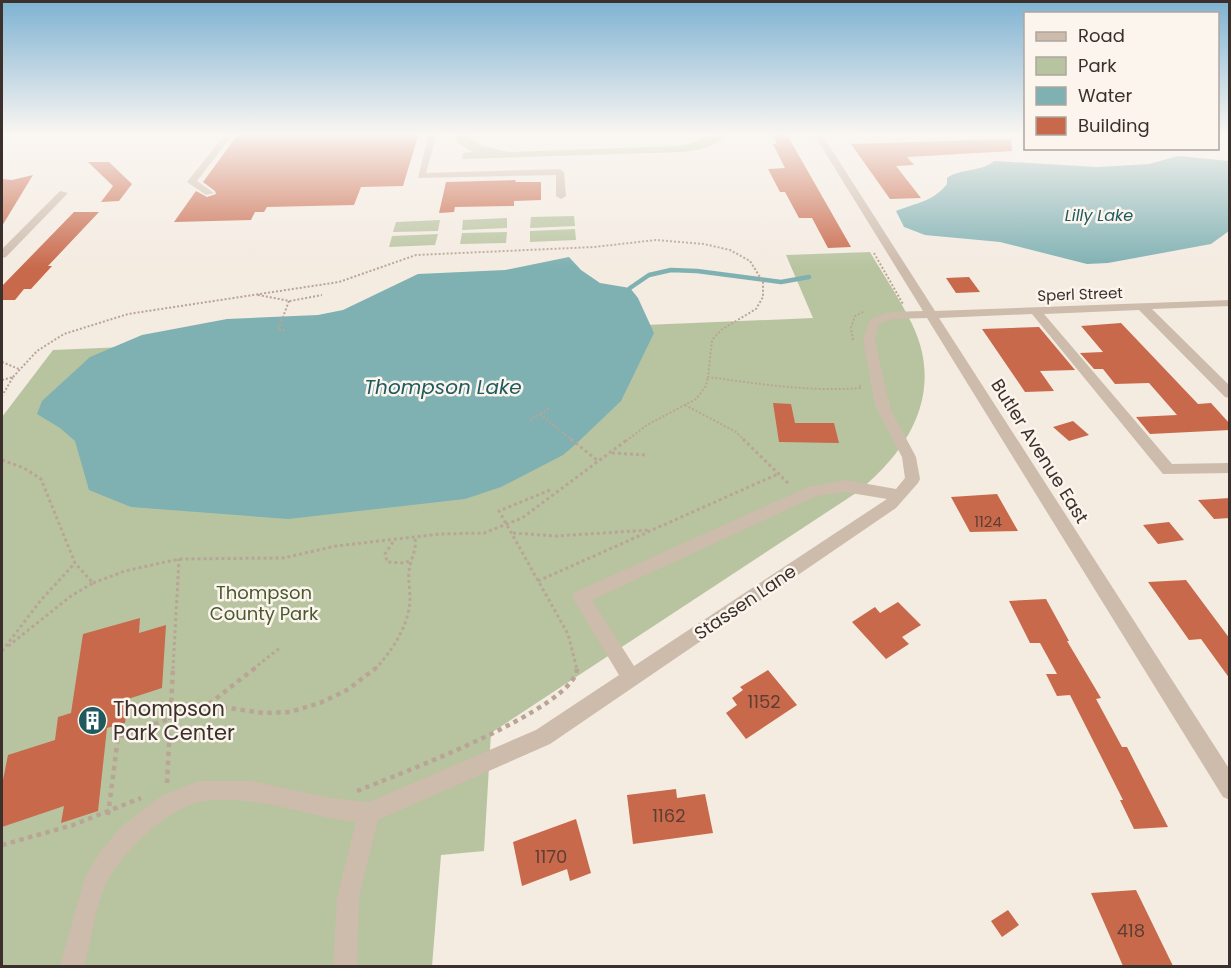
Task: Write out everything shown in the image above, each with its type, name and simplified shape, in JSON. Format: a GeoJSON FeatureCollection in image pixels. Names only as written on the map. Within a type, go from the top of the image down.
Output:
{"type":"FeatureCollection","features":[{"type":"Feature","properties":{"kind":"street"},"geometry":{"type":"LineString","coordinates":[[195,178],[192,182],[209,193]]}},
{"type":"Feature","properties":{"kind":"street"},"geometry":{"type":"LineString","coordinates":[[560,178],[561,196]]}},
{"type":"Feature","properties":{"kind":"street","name":"Butler Avenue East"},"geometry":{"type":"LineString","coordinates":[[845,178],[1230,790]]}},
{"type":"Feature","properties":{"kind":"street"},"geometry":{"type":"LineString","coordinates":[[2,255],[63,193]]}},
{"type":"Feature","properties":{"kind":"street","name":"Sperl Street"},"geometry":{"type":"LineString","coordinates":[[931,315],[1230,303]]}},
{"type":"Feature","properties":{"kind":"street"},"geometry":{"type":"LineString","coordinates":[[1143,306],[1230,394]]}},
{"type":"Feature","properties":{"kind":"street"},"geometry":{"type":"LineString","coordinates":[[1036,311],[1168,470],[1230,468]]}},
{"type":"Feature","properties":{"kind":"street","name":"Stassen Lane"},"geometry":{"type":"LineString","coordinates":[[72,966],[93,885],[109,859],[130,834],[168,802],[199,791],[252,791],[330,809],[369,813],[543,738],[891,504],[913,479],[909,457],[884,410],[869,340],[874,322],[890,316],[931,315]]}},
{"type":"Feature","properties":{"kind":"street"},"geometry":{"type":"LineString","coordinates":[[631,678],[581,597],[813,491],[845,486],[899,495]]}},
{"type":"Feature","properties":{"kind":"street"},"geometry":{"type":"LineString","coordinates":[[345,966],[348,898],[369,813]]}},
{"type":"Feature","properties":{"kind":"path"},"geometry":{"type":"LineString","coordinates":[[2,396],[31,354],[45,344],[96,322],[128,314],[339,282],[416,255],[594,247],[657,240],[704,244],[730,250],[750,261],[763,282],[763,297],[756,309],[721,330],[712,340],[706,386],[696,399],[647,425],[522,518],[484,533],[440,534],[415,539],[336,546],[283,558],[200,557],[125,570],[93,583],[70,596],[2,651]]}},
{"type":"Feature","properties":{"kind":"path"},"geometry":{"type":"LineString","coordinates":[[874,253],[904,304],[894,305]]}},
{"type":"Feature","properties":{"kind":"path"},"geometry":{"type":"LineString","coordinates":[[256,294],[267,299],[289,302],[322,295]]}},
{"type":"Feature","properties":{"kind":"path"},"geometry":{"type":"LineString","coordinates":[[285,330],[278,330],[289,302]]}},
{"type":"Feature","properties":{"kind":"path"},"geometry":{"type":"LineString","coordinates":[[854,348],[851,328],[855,316],[875,307]]}},
{"type":"Feature","properties":{"kind":"path"},"geometry":{"type":"LineString","coordinates":[[2,362],[19,369]]}},
{"type":"Feature","properties":{"kind":"path"},"geometry":{"type":"LineString","coordinates":[[2,380],[13,377]]}},
{"type":"Feature","properties":{"kind":"path"},"geometry":{"type":"LineString","coordinates":[[708,377],[829,390],[861,388],[859,378]]}},
{"type":"Feature","properties":{"kind":"path"},"geometry":{"type":"LineString","coordinates":[[685,405],[736,432],[801,496]]}},
{"type":"Feature","properties":{"kind":"path"},"geometry":{"type":"LineString","coordinates":[[530,420],[550,408]]}},
{"type":"Feature","properties":{"kind":"path"},"geometry":{"type":"LineString","coordinates":[[540,414],[598,461]]}},
{"type":"Feature","properties":{"kind":"path"},"geometry":{"type":"LineString","coordinates":[[610,453],[645,455]]}},
{"type":"Feature","properties":{"kind":"path"},"geometry":{"type":"LineString","coordinates":[[2,460],[24,468],[41,479],[75,563],[93,583]]}},
{"type":"Feature","properties":{"kind":"path"},"geometry":{"type":"LineString","coordinates":[[538,581],[780,473]]}},
{"type":"Feature","properties":{"kind":"path"},"geometry":{"type":"LineString","coordinates":[[345,789],[356,791],[497,733],[559,695],[569,686],[577,674],[576,663],[568,646],[568,634],[499,511],[550,490]]}},
{"type":"Feature","properties":{"kind":"path"},"geometry":{"type":"LineString","coordinates":[[512,532],[555,536],[655,529]]}},
{"type":"Feature","properties":{"kind":"path"},"geometry":{"type":"LineString","coordinates":[[208,705],[263,713],[290,712],[320,704],[347,690],[372,672],[389,654],[400,635],[410,602],[410,570],[415,539]]}},
{"type":"Feature","properties":{"kind":"path"},"geometry":{"type":"LineString","coordinates":[[394,541],[385,554],[387,562],[404,563],[412,560]]}},
{"type":"Feature","properties":{"kind":"path"},"geometry":{"type":"LineString","coordinates":[[167,784],[179,560]]}},
{"type":"Feature","properties":{"kind":"path"},"geometry":{"type":"LineString","coordinates":[[7,647],[41,600],[75,563]]}},
{"type":"Feature","properties":{"kind":"path"},"geometry":{"type":"LineString","coordinates":[[108,815],[118,737],[208,705],[281,647]]}},
{"type":"Feature","properties":{"kind":"path"},"geometry":{"type":"LineString","coordinates":[[157,789],[176,781]]}},
{"type":"Feature","properties":{"kind":"path"},"geometry":{"type":"LineString","coordinates":[[2,845],[108,815],[147,795]]}},
{"type":"Feature","properties":{"kind":"green space"},"geometry":{"type":"Polygon","coordinates":[[[574,216],[575,226],[530,228],[531,217],[574,216]]]}},
{"type":"Feature","properties":{"kind":"green space"},"geometry":{"type":"Polygon","coordinates":[[[507,218],[507,228],[462,230],[463,220],[507,218]]]}},
{"type":"Feature","properties":{"kind":"green space"},"geometry":{"type":"Polygon","coordinates":[[[440,220],[438,231],[393,232],[396,222],[440,220]]]}},
{"type":"Feature","properties":{"kind":"green space"},"geometry":{"type":"Polygon","coordinates":[[[575,229],[576,240],[530,242],[530,231],[575,229]]]}},
{"type":"Feature","properties":{"kind":"green space"},"geometry":{"type":"Polygon","coordinates":[[[507,232],[506,243],[460,244],[462,233],[507,232]]]}},
{"type":"Feature","properties":{"kind":"green space"},"geometry":{"type":"Polygon","coordinates":[[[438,234],[435,245],[389,247],[392,236],[438,234]]]}},
{"type":"Feature","properties":{"kind":"green space","name":"Thompson County Park"},"geometry":{"type":"Polygon","coordinates":[[[870,252],[912,324],[921,349],[925,373],[923,396],[906,439],[892,458],[856,493],[491,733],[484,851],[441,855],[432,966],[2,966],[2,417],[53,350],[813,318],[786,255],[870,252]]]}},
{"type":"Feature","properties":{"kind":"water","name":"Lilly Lake"},"geometry":{"type":"Polygon","coordinates":[[[947,178],[1229,178],[1229,231],[1211,244],[1108,263],[1087,264],[1000,242],[925,235],[904,227],[896,211],[924,201],[942,190],[947,184],[947,178]]]}},
{"type":"Feature","properties":{"kind":"water","name":"Thompson Lake"},"geometry":{"type":"Polygon","coordinates":[[[569,257],[581,270],[600,283],[630,288],[638,298],[654,333],[621,401],[577,443],[563,455],[501,487],[465,499],[288,519],[131,507],[89,490],[75,441],[60,428],[37,414],[42,401],[90,357],[142,335],[227,319],[318,315],[343,310],[418,274],[505,270],[569,257]]]}},
{"type":"Feature","properties":{"kind":"building"},"geometry":{"type":"Polygon","coordinates":[[[31,178],[2,226],[2,179],[31,178]]]}},
{"type":"Feature","properties":{"kind":"building"},"geometry":{"type":"Polygon","coordinates":[[[105,178],[126,178],[132,184],[119,201],[101,202],[113,186],[105,178]]]}},
{"type":"Feature","properties":{"kind":"building"},"geometry":{"type":"Polygon","coordinates":[[[206,178],[405,178],[403,186],[361,187],[354,205],[267,207],[264,212],[255,212],[251,220],[174,222],[196,191],[207,197],[216,194],[203,182],[206,178]]]}},
{"type":"Feature","properties":{"kind":"building"},"geometry":{"type":"Polygon","coordinates":[[[773,178],[812,178],[851,247],[828,248],[812,218],[799,218],[785,192],[780,192],[773,178]]]}},
{"type":"Feature","properties":{"kind":"building"},"geometry":{"type":"Polygon","coordinates":[[[875,178],[906,178],[921,198],[890,199],[875,178]]]}},
{"type":"Feature","properties":{"kind":"building"},"geometry":{"type":"Polygon","coordinates":[[[516,180],[515,182],[541,182],[541,200],[514,201],[514,206],[455,207],[454,212],[439,213],[446,182],[516,180]]]}},
{"type":"Feature","properties":{"kind":"building"},"geometry":{"type":"Polygon","coordinates":[[[74,212],[99,212],[48,266],[52,266],[31,289],[24,289],[15,300],[2,300],[2,286],[74,212]]]}},
{"type":"Feature","properties":{"kind":"building"},"geometry":{"type":"Polygon","coordinates":[[[969,277],[980,292],[956,293],[946,278],[969,277]]]}},
{"type":"Feature","properties":{"kind":"building"},"geometry":{"type":"Polygon","coordinates":[[[1121,323],[1198,404],[1211,403],[1230,424],[1230,430],[1150,434],[1136,417],[1177,415],[1149,383],[1115,384],[1103,369],[1094,369],[1080,353],[1103,352],[1081,326],[1121,323]]]}},
{"type":"Feature","properties":{"kind":"building"},"geometry":{"type":"Polygon","coordinates":[[[1039,327],[1075,370],[1040,371],[1054,391],[1025,392],[982,329],[1039,327]]]}},
{"type":"Feature","properties":{"kind":"building"},"geometry":{"type":"Polygon","coordinates":[[[773,403],[791,404],[795,423],[834,423],[839,443],[779,442],[773,403]]]}},
{"type":"Feature","properties":{"kind":"building"},"geometry":{"type":"Polygon","coordinates":[[[1073,421],[1089,435],[1069,441],[1053,427],[1073,421]]]}},
{"type":"Feature","properties":{"kind":"building"},"geometry":{"type":"Polygon","coordinates":[[[997,494],[1018,531],[970,532],[951,497],[997,494]]]}},
{"type":"Feature","properties":{"kind":"building"},"geometry":{"type":"Polygon","coordinates":[[[1230,498],[1230,518],[1214,519],[1198,500],[1230,498]]]}},
{"type":"Feature","properties":{"kind":"building"},"geometry":{"type":"Polygon","coordinates":[[[1169,522],[1184,540],[1158,544],[1143,525],[1169,522]]]}},
{"type":"Feature","properties":{"kind":"building"},"geometry":{"type":"Polygon","coordinates":[[[1186,580],[1230,639],[1230,679],[1201,639],[1189,640],[1148,582],[1186,580]]]}},
{"type":"Feature","properties":{"kind":"building"},"geometry":{"type":"Polygon","coordinates":[[[1046,599],[1069,641],[1067,641],[1101,698],[1096,699],[1122,747],[1127,747],[1168,827],[1134,829],[1120,800],[1123,800],[1070,695],[1057,696],[1046,674],[1057,674],[1040,643],[1030,643],[1009,601],[1046,599]]]}},
{"type":"Feature","properties":{"kind":"building"},"geometry":{"type":"Polygon","coordinates":[[[898,602],[921,625],[902,637],[909,644],[886,659],[852,622],[875,607],[880,613],[898,602]]]}},
{"type":"Feature","properties":{"kind":"building","name":"Thompson Park Center"},"geometry":{"type":"Polygon","coordinates":[[[140,618],[139,633],[166,625],[162,688],[128,699],[125,723],[107,728],[98,811],[61,823],[64,806],[2,827],[2,785],[8,755],[55,740],[58,717],[71,713],[83,634],[140,618]]]}},
{"type":"Feature","properties":{"kind":"building"},"geometry":{"type":"Polygon","coordinates":[[[768,670],[797,705],[746,739],[726,713],[737,705],[732,698],[743,690],[740,687],[768,670]]]}},
{"type":"Feature","properties":{"kind":"building"},"geometry":{"type":"Polygon","coordinates":[[[676,789],[677,798],[705,794],[713,833],[633,844],[627,795],[676,789]]]}},
{"type":"Feature","properties":{"kind":"building"},"geometry":{"type":"Polygon","coordinates":[[[576,819],[591,873],[570,881],[567,869],[522,886],[513,842],[576,819]]]}},
{"type":"Feature","properties":{"kind":"building"},"geometry":{"type":"Polygon","coordinates":[[[1136,890],[1173,966],[1123,966],[1091,893],[1136,890]]]}},
{"type":"Feature","properties":{"kind":"building"},"geometry":{"type":"Polygon","coordinates":[[[1008,910],[1019,925],[1002,937],[991,921],[1008,910]]]}},
{"type":"Feature","properties":{"kind":"waterway"},"geometry":{"type":"LineString","coordinates":[[630,288],[649,275],[671,270],[697,271],[781,282],[809,277]]}},
{"type":"Feature","properties":{"kind":"place","name":"Thompson Park Center"},"geometry":{"type":"Point","coordinates":[92,720]}}]}
